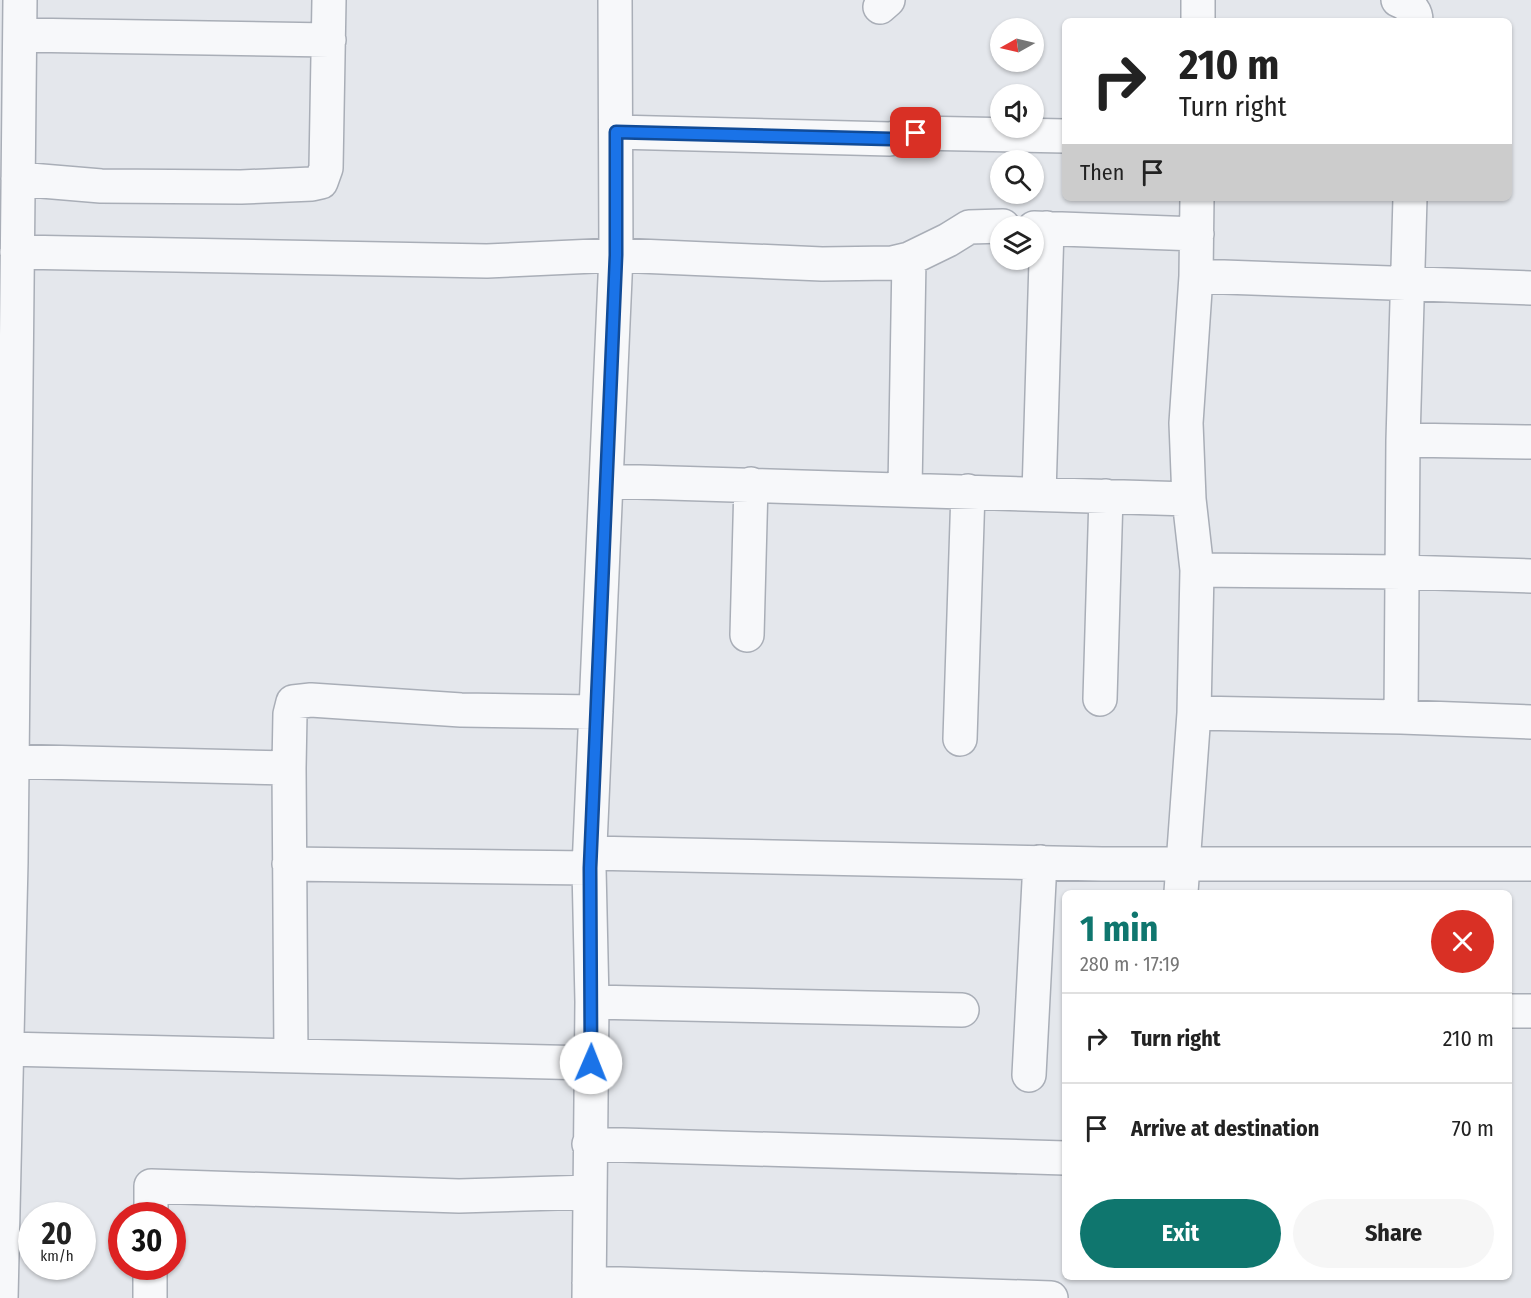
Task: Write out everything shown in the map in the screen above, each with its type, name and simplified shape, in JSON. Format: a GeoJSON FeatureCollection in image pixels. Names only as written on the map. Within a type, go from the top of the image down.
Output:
{"type":"FeatureCollection","features":[{"type":"Feature","properties":{"kind":"street"},"geometry":{"type":"LineString","coordinates":[[1,1298],[6,1049],[7,472],[17,252],[20,0]]}},
{"type":"Feature","properties":{"kind":"street"},"geometry":{"type":"LineString","coordinates":[[18,179],[102,186],[241,187],[321,182],[326,168],[329,0]]}},
{"type":"Feature","properties":{"kind":"street"},"geometry":{"type":"LineString","coordinates":[[615,0],[616,255],[590,860],[592,1002],[589,1290],[1051,1298]]}},
{"type":"Feature","properties":{"kind":"street"},"geometry":{"type":"LineString","coordinates":[[1198,0],[1198,18]]}},
{"type":"Feature","properties":{"kind":"street"},"geometry":{"type":"LineString","coordinates":[[1398,0],[1411,8],[1416,18]]}},
{"type":"Feature","properties":{"kind":"street"},"geometry":{"type":"LineString","coordinates":[[20,34],[329,40]]}},
{"type":"Feature","properties":{"kind":"street"},"geometry":{"type":"LineString","coordinates":[[616,132],[891,139],[916,133],[1062,136]]}},
{"type":"Feature","properties":{"kind":"street"},"geometry":{"type":"LineString","coordinates":[[1182,878],[1194,713],[1197,570],[1189,499],[1186,423],[1196,276],[1197,201]]}},
{"type":"Feature","properties":{"kind":"street"},"geometry":{"type":"LineString","coordinates":[[1401,717],[1403,440],[1410,201]]}},
{"type":"Feature","properties":{"kind":"street"},"geometry":{"type":"LineString","coordinates":[[17,252],[487,261],[616,255],[822,264],[892,263],[909,259],[948,240],[969,226],[990,226]]}},
{"type":"Feature","properties":{"kind":"street"},"geometry":{"type":"LineString","coordinates":[[1044,228],[1197,234]]}},
{"type":"Feature","properties":{"kind":"street"},"geometry":{"type":"LineString","coordinates":[[905,489],[909,259]]}},
{"type":"Feature","properties":{"kind":"street"},"geometry":{"type":"LineString","coordinates":[[1039,494],[1040,270]]}},
{"type":"Feature","properties":{"kind":"street"},"geometry":{"type":"LineString","coordinates":[[1196,276],[1531,288]]}},
{"type":"Feature","properties":{"kind":"street"},"geometry":{"type":"LineString","coordinates":[[1403,440],[1531,442]]}},
{"type":"Feature","properties":{"kind":"street"},"geometry":{"type":"LineString","coordinates":[[606,481],[1189,499]]}},
{"type":"Feature","properties":{"kind":"street"},"geometry":{"type":"LineString","coordinates":[[747,635],[751,484]]}},
{"type":"Feature","properties":{"kind":"street"},"geometry":{"type":"LineString","coordinates":[[960,740],[968,491]]}},
{"type":"Feature","properties":{"kind":"street"},"geometry":{"type":"LineString","coordinates":[[1100,699],[1106,496]]}},
{"type":"Feature","properties":{"kind":"street"},"geometry":{"type":"LineString","coordinates":[[1197,570],[1531,576]]}},
{"type":"Feature","properties":{"kind":"street"},"geometry":{"type":"LineString","coordinates":[[291,1056],[289,768],[290,714],[295,701],[460,710],[596,712]]}},
{"type":"Feature","properties":{"kind":"street"},"geometry":{"type":"LineString","coordinates":[[1194,713],[1531,722]]}},
{"type":"Feature","properties":{"kind":"street"},"geometry":{"type":"LineString","coordinates":[[6,761],[289,768]]}},
{"type":"Feature","properties":{"kind":"street"},"geometry":{"type":"LineString","coordinates":[[290,864],[590,860],[1040,862],[1182,878],[1531,864]]}},
{"type":"Feature","properties":{"kind":"street"},"geometry":{"type":"LineString","coordinates":[[1029,1075],[1040,862]]}},
{"type":"Feature","properties":{"kind":"street"},"geometry":{"type":"LineString","coordinates":[[592,1002],[962,1010]]}},
{"type":"Feature","properties":{"kind":"street"},"geometry":{"type":"LineString","coordinates":[[1512,1011],[1531,1011]]}},
{"type":"Feature","properties":{"kind":"street"},"geometry":{"type":"LineString","coordinates":[[6,1049],[591,1063]]}},
{"type":"Feature","properties":{"kind":"street"},"geometry":{"type":"LineString","coordinates":[[589,1144],[1062,1158]]}},
{"type":"Feature","properties":{"kind":"street"},"geometry":{"type":"LineString","coordinates":[[151,1202],[151,1186],[459,1196],[590,1192]]}},
{"type":"Feature","properties":{"kind":"street"},"geometry":{"type":"LineString","coordinates":[[150,1280],[150,1298]]}},
{"type":"Feature","properties":{"kind":"route"},"geometry":{"type":"LineString","coordinates":[[591,1063],[590,868],[616,255],[616,132],[891,139],[916,133]]}}]}
